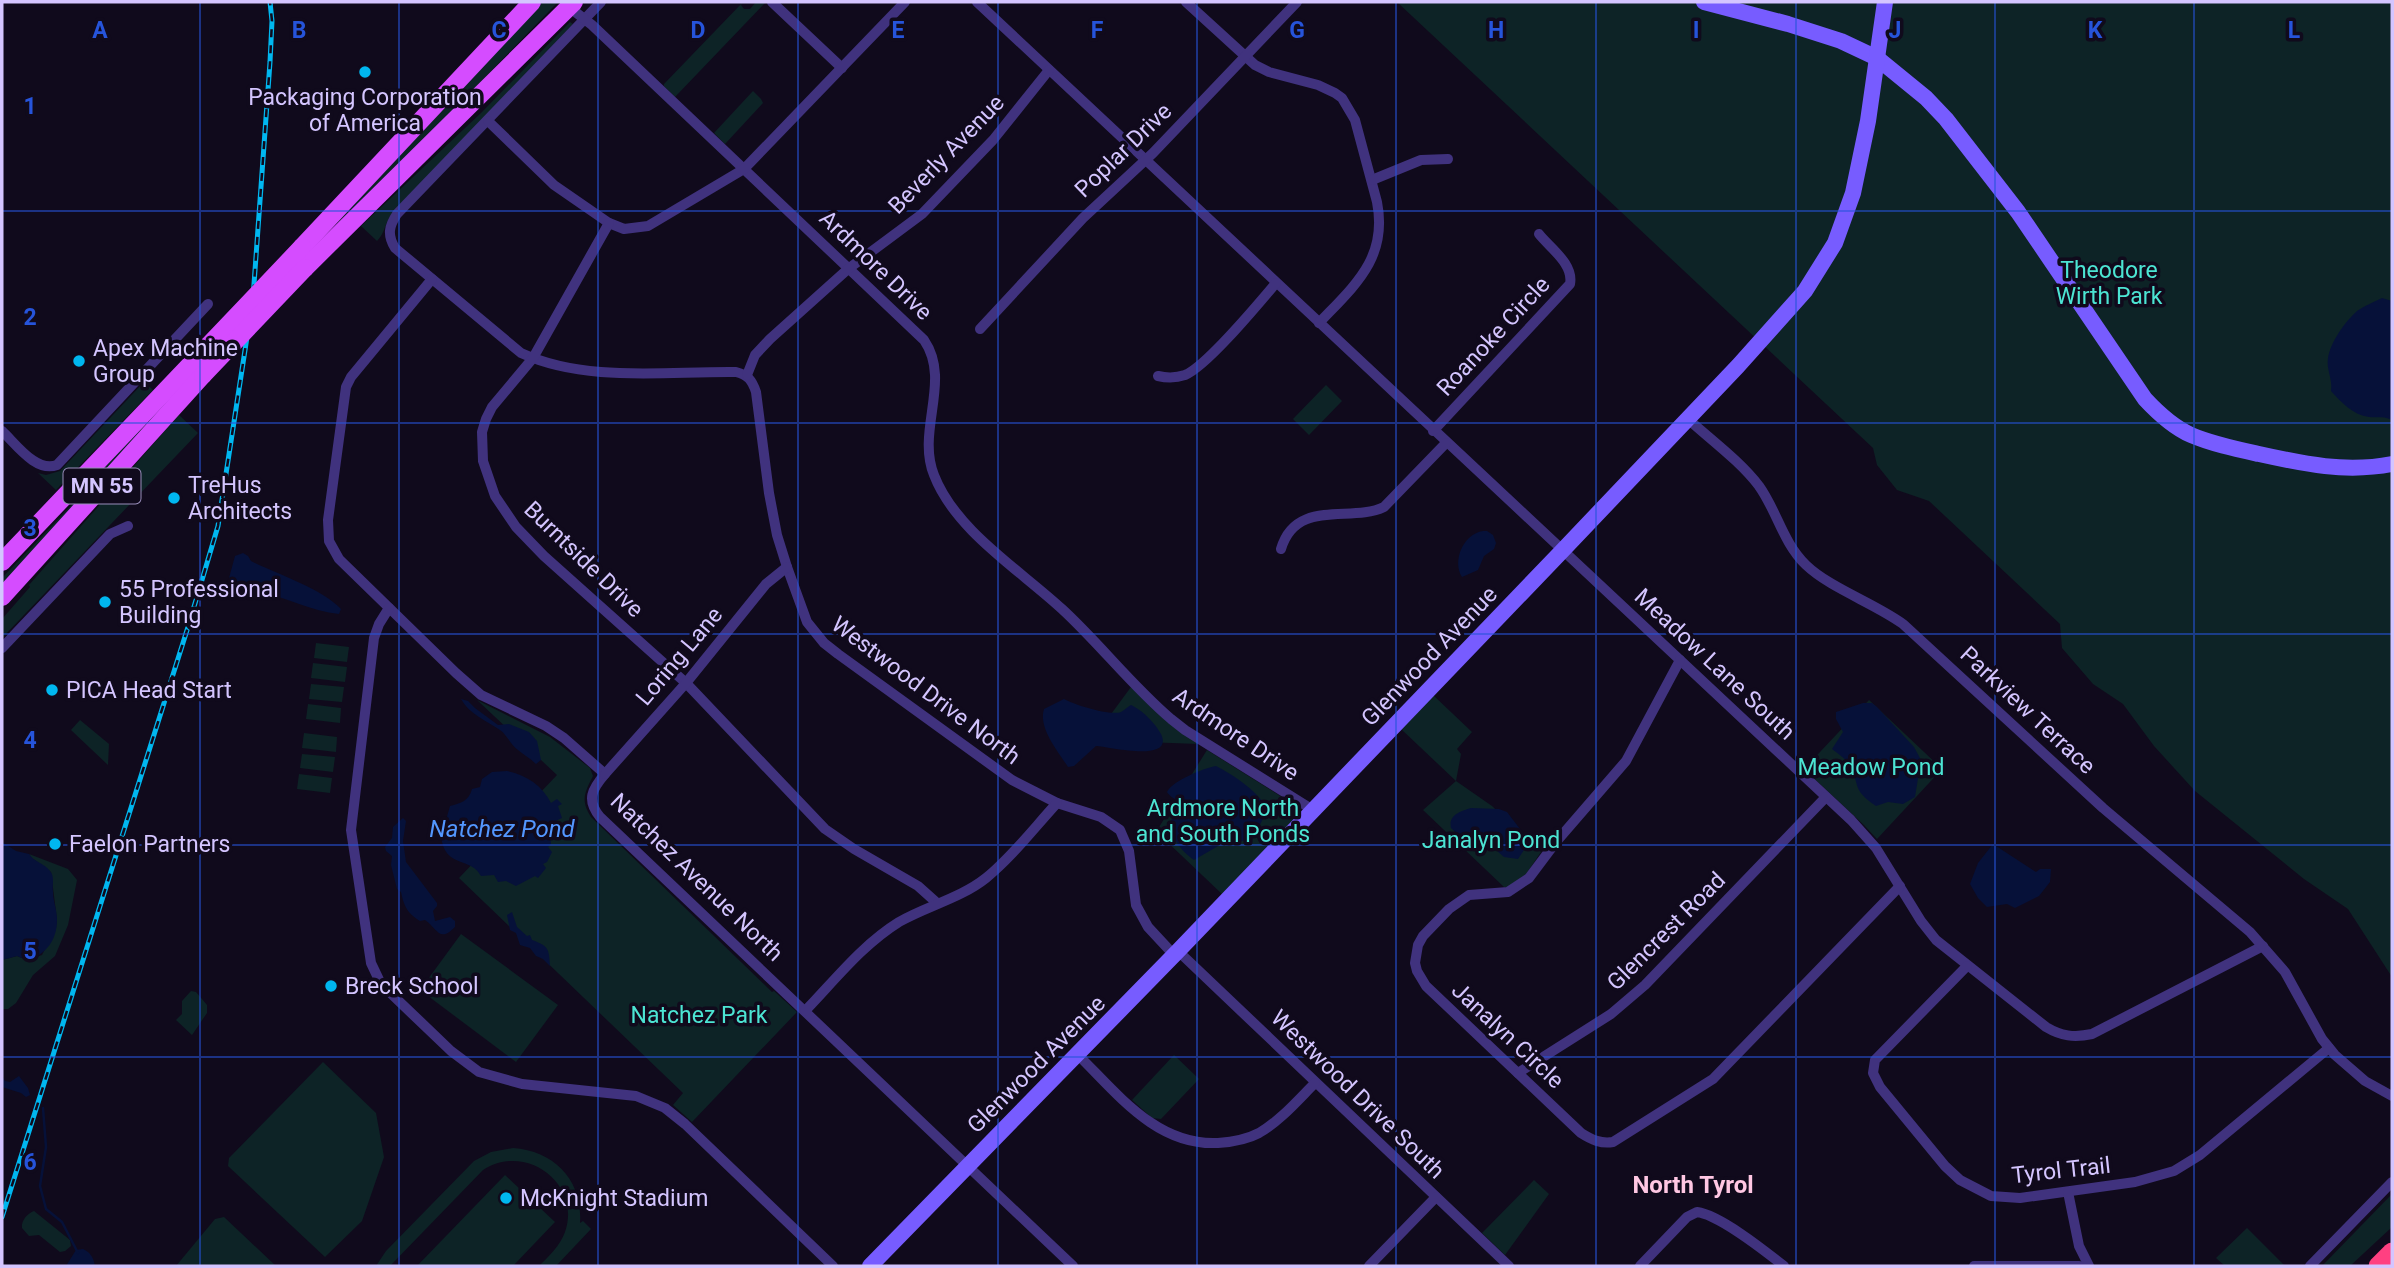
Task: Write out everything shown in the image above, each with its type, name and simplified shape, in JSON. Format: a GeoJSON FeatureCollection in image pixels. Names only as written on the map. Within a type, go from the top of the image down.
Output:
{"type":"FeatureCollection","features":[{"type":"Feature","properties":{"kind":"highway"},"geometry":{"type":"LineString","coordinates":[[2378,1266],[2392,1252]]}},
{"type":"Feature","properties":{"kind":"main road","name":"MN 55"},"geometry":{"type":"LineString","coordinates":[[2,562],[532,2]]}},
{"type":"Feature","properties":{"kind":"main road","name":"MN 55"},"geometry":{"type":"LineString","coordinates":[[2,597],[202,375],[305,268],[444,132],[477,89],[569,3]]}},
{"type":"Feature","properties":{"kind":"street"},"geometry":{"type":"LineString","coordinates":[[601,2],[397,214],[389,231],[395,248],[521,353],[533,358],[561,367],[611,372],[736,372],[747,375]]}},
{"type":"Feature","properties":{"kind":"street"},"geometry":{"type":"LineString","coordinates":[[772,2],[842,68]]}},
{"type":"Feature","properties":{"kind":"street"},"geometry":{"type":"LineString","coordinates":[[488,121],[554,186],[609,223],[624,229],[648,226],[744,169],[905,2]]}},
{"type":"Feature","properties":{"kind":"street","name":"Meadow Lane South"},"geometry":{"type":"LineString","coordinates":[[977,2],[1826,797],[1876,848],[1928,931],[1967,966],[2046,1027],[2060,1034],[2081,1036],[2101,1030],[2263,946]]}},
{"type":"Feature","properties":{"kind":"street"},"geometry":{"type":"LineString","coordinates":[[1186,2],[1262,69],[1318,85],[1342,98],[1352,112],[1372,180],[1381,229],[1374,257],[1363,274],[1319,323]]}},
{"type":"Feature","properties":{"kind":"street","name":"Poplar Drive"},"geometry":{"type":"LineString","coordinates":[[980,329],[1083,218],[1145,160],[1297,2]]}},
{"type":"Feature","properties":{"kind":"street"},"geometry":{"type":"LineString","coordinates":[[1704,2],[1830,37],[1877,58],[1926,98],[1946,119],[2018,212],[2145,398],[2165,419],[2190,435],[2318,467],[2349,469],[2392,464]]}},
{"type":"Feature","properties":{"kind":"street","name":"Glenwood Avenue"},"geometry":{"type":"LineString","coordinates":[[870,1266],[1176,953],[1791,308],[1826,259],[1853,193],[1863,153],[1885,2]]}},
{"type":"Feature","properties":{"kind":"street","name":"Ardmore Drive"},"geometry":{"type":"LineString","coordinates":[[569,3],[918,333],[928,347],[936,375],[928,436],[929,458],[938,485],[961,517],[1062,609],[1171,719],[1195,737],[1313,810]]}},
{"type":"Feature","properties":{"kind":"street","name":"Beverly Avenue"},"geometry":{"type":"LineString","coordinates":[[747,375],[761,348],[848,269],[922,215],[993,139],[1049,70]]}},
{"type":"Feature","properties":{"kind":"street"},"geometry":{"type":"LineString","coordinates":[[1372,180],[1421,160],[1448,159]]}},
{"type":"Feature","properties":{"kind":"street","name":"Burntside Drive"},"geometry":{"type":"LineString","coordinates":[[609,223],[533,358],[492,407],[486,419],[482,432],[483,461],[495,496],[516,527],[544,556],[686,683],[825,829],[918,886],[936,903]]}},
{"type":"Feature","properties":{"kind":"street","name":"Roanoke Circle"},"geometry":{"type":"LineString","coordinates":[[1433,431],[1570,284],[1572,277],[1568,268],[1539,234]]}},
{"type":"Feature","properties":{"kind":"street","name":"Natchez Avenue North"},"geometry":{"type":"LineString","coordinates":[[432,279],[351,377],[346,387],[328,520],[331,547],[339,559],[476,691],[546,726],[605,774],[595,785],[590,797],[594,811],[1073,1266]]}},
{"type":"Feature","properties":{"kind":"street"},"geometry":{"type":"LineString","coordinates":[[1158,376],[1176,377],[1191,372],[1276,283]]}},
{"type":"Feature","properties":{"kind":"street"},"geometry":{"type":"LineString","coordinates":[[2,431],[38,464],[47,468],[62,461],[208,304]]}},
{"type":"Feature","properties":{"kind":"street","name":"Westwood Drive North"},"geometry":{"type":"LineString","coordinates":[[747,375],[755,392],[769,493],[778,535],[807,622],[824,643],[1012,780],[1056,803],[1101,817],[1120,830],[1129,851],[1136,905],[1148,927],[1176,953]]}},
{"type":"Feature","properties":{"kind":"street","name":"Parkview Terrace"},"geometry":{"type":"LineString","coordinates":[[1688,419],[1757,484],[1771,506],[1787,541],[1805,565],[1903,624],[2074,782],[2232,915],[2285,972],[2329,1048]]}},
{"type":"Feature","properties":{"kind":"street"},"geometry":{"type":"LineString","coordinates":[[1282,549],[1287,536],[1311,518],[1384,507],[1446,443]]}},
{"type":"Feature","properties":{"kind":"street"},"geometry":{"type":"LineString","coordinates":[[2,648],[110,534],[128,526]]}},
{"type":"Feature","properties":{"kind":"street","name":"Loring Lane"},"geometry":{"type":"LineString","coordinates":[[605,774],[686,683],[766,584],[787,567]]}},
{"type":"Feature","properties":{"kind":"street"},"geometry":{"type":"LineString","coordinates":[[389,608],[374,638],[351,821],[352,844],[371,963],[381,984],[451,1051],[479,1072],[522,1084],[636,1096],[665,1108],[833,1266]]}},
{"type":"Feature","properties":{"kind":"street","name":"Janalyn Circle"},"geometry":{"type":"LineString","coordinates":[[1680,660],[1626,761],[1550,848],[1529,878],[1508,892],[1475,894],[1463,898],[1449,909],[1418,945],[1415,963],[1426,986],[1581,1133],[1596,1141],[1613,1142],[1713,1079],[1900,886]]}},
{"type":"Feature","properties":{"kind":"street","name":"Glencrest Road"},"geometry":{"type":"LineString","coordinates":[[1518,1073],[1611,1014],[1645,985],[1826,797]]}},
{"type":"Feature","properties":{"kind":"street"},"geometry":{"type":"LineString","coordinates":[[806,1011],[877,938],[901,921],[985,878],[1056,803]]}},
{"type":"Feature","properties":{"kind":"street","name":"Westwood Drive South"},"geometry":{"type":"LineString","coordinates":[[1176,953],[1509,1266]]}},
{"type":"Feature","properties":{"kind":"street","name":"Tyrol Trail"},"geometry":{"type":"LineString","coordinates":[[1967,966],[1875,1060],[1873,1073],[1945,1166],[1974,1189],[1991,1196],[2010,1198],[2068,1192],[2156,1177],[2187,1165],[2329,1048]]}},
{"type":"Feature","properties":{"kind":"street"},"geometry":{"type":"LineString","coordinates":[[2329,1048],[2354,1073],[2392,1096]]}},
{"type":"Feature","properties":{"kind":"street"},"geometry":{"type":"LineString","coordinates":[[1077,1054],[1150,1124],[1173,1136],[1195,1142],[1234,1142],[1255,1135],[1277,1119],[1315,1083]]}},
{"type":"Feature","properties":{"kind":"street"},"geometry":{"type":"LineString","coordinates":[[2310,1266],[2392,1182]]}},
{"type":"Feature","properties":{"kind":"street"},"geometry":{"type":"LineString","coordinates":[[2068,1192],[2079,1246],[2089,1266]]}},
{"type":"Feature","properties":{"kind":"street"},"geometry":{"type":"LineString","coordinates":[[1369,1266],[1436,1197]]}},
{"type":"Feature","properties":{"kind":"street"},"geometry":{"type":"LineString","coordinates":[[1640,1266],[1687,1217],[1697,1212],[1712,1217],[1746,1238],[1784,1266]]}},
{"type":"Feature","properties":{"kind":"street"},"geometry":{"type":"LineString","coordinates":[[1974,1266],[2079,1266]]}},
{"type":"Feature","properties":{"kind":"green space"},"geometry":{"type":"Polygon","coordinates":[[[542,2],[558,2],[368,197],[340,224],[336,221],[542,2]]]}},
{"type":"Feature","properties":{"kind":"green space"},"geometry":{"type":"Polygon","coordinates":[[[743,2],[741,5],[744,9],[750,9],[756,2],[765,3],[675,97],[664,84],[743,2]]]}},
{"type":"Feature","properties":{"kind":"green space","name":"Theodore Wirth Park"},"geometry":{"type":"Polygon","coordinates":[[[1397,2],[2392,2],[2392,977],[2348,909],[2304,879],[2195,791],[2154,746],[2123,704],[2093,684],[2062,648],[2060,624],[1929,501],[1897,490],[1877,465],[1873,448],[1397,2]]]}},
{"type":"Feature","properties":{"kind":"green space"},"geometry":{"type":"Polygon","coordinates":[[[570,22],[573,24],[390,216],[377,241],[361,226],[482,112],[570,22]]]}},
{"type":"Feature","properties":{"kind":"green space"},"geometry":{"type":"Polygon","coordinates":[[[753,91],[763,103],[725,144],[714,133],[753,91]]]}},
{"type":"Feature","properties":{"kind":"green space"},"geometry":{"type":"Polygon","coordinates":[[[144,382],[153,390],[56,490],[38,473],[46,475],[60,471],[144,382]]]}},
{"type":"Feature","properties":{"kind":"green space"},"geometry":{"type":"Polygon","coordinates":[[[1326,385],[1342,401],[1309,435],[1293,419],[1326,385]]]}},
{"type":"Feature","properties":{"kind":"green space"},"geometry":{"type":"Polygon","coordinates":[[[175,391],[177,393],[2,588],[2,578],[175,391]]]}},
{"type":"Feature","properties":{"kind":"green space"},"geometry":{"type":"Polygon","coordinates":[[[179,415],[198,433],[2,638],[2,619],[179,415]]]}},
{"type":"Feature","properties":{"kind":"green space"},"geometry":{"type":"Polygon","coordinates":[[[316,643],[349,647],[347,662],[314,658],[316,643]]]}},
{"type":"Feature","properties":{"kind":"green space"},"geometry":{"type":"Polygon","coordinates":[[[313,663],[347,667],[345,682],[311,678],[313,663]]]}},
{"type":"Feature","properties":{"kind":"green space"},"geometry":{"type":"Polygon","coordinates":[[[311,684],[344,687],[342,702],[309,699],[311,684]]]}},
{"type":"Feature","properties":{"kind":"green space","name":"Ardmore North and South Ponds"},"geometry":{"type":"Polygon","coordinates":[[[1131,687],[1198,744],[1092,740],[1131,687]]]}},
{"type":"Feature","properties":{"kind":"green space"},"geometry":{"type":"Polygon","coordinates":[[[1433,695],[1472,732],[1457,749],[1461,754],[1456,781],[1401,729],[1433,695]]]}},
{"type":"Feature","properties":{"kind":"green space","name":"Natchez Park"},"geometry":{"type":"Polygon","coordinates":[[[477,700],[550,737],[590,768],[593,776],[585,801],[591,817],[772,992],[797,1012],[692,1122],[673,1105],[683,1093],[459,878],[557,775],[477,700]]]}},
{"type":"Feature","properties":{"kind":"green space","name":"Meadow Pond"},"geometry":{"type":"Polygon","coordinates":[[[1869,700],[1942,769],[1877,839],[1804,769],[1869,700]]]}},
{"type":"Feature","properties":{"kind":"green space"},"geometry":{"type":"Polygon","coordinates":[[[308,704],[341,708],[340,723],[306,719],[308,704]]]}},
{"type":"Feature","properties":{"kind":"green space"},"geometry":{"type":"Polygon","coordinates":[[[80,720],[109,744],[108,765],[71,730],[80,720]]]}},
{"type":"Feature","properties":{"kind":"green space"},"geometry":{"type":"Polygon","coordinates":[[[304,733],[337,737],[336,752],[302,748],[304,733]]]}},
{"type":"Feature","properties":{"kind":"green space","name":"Ardmore North and South Ponds"},"geometry":{"type":"Polygon","coordinates":[[[1207,750],[1297,809],[1296,818],[1223,895],[1161,836],[1151,840],[1207,750]]]}},
{"type":"Feature","properties":{"kind":"green space"},"geometry":{"type":"Polygon","coordinates":[[[302,754],[335,757],[333,772],[300,768],[302,754]]]}},
{"type":"Feature","properties":{"kind":"green space"},"geometry":{"type":"Polygon","coordinates":[[[299,774],[332,778],[330,793],[297,789],[299,774]]]}},
{"type":"Feature","properties":{"kind":"green space","name":"Janalyn Pond"},"geometry":{"type":"Polygon","coordinates":[[[1456,781],[1492,806],[1541,852],[1526,874],[1508,887],[1504,887],[1423,810],[1456,781]]]}},
{"type":"Feature","properties":{"kind":"green space"},"geometry":{"type":"Polygon","coordinates":[[[29,854],[68,869],[77,880],[68,925],[55,956],[33,975],[16,1003],[8,1009],[2,1009],[2,960],[17,956],[27,960],[42,955],[56,928],[51,872],[29,854]]]}},
{"type":"Feature","properties":{"kind":"green space"},"geometry":{"type":"Polygon","coordinates":[[[461,934],[558,1005],[516,1062],[420,990],[461,934]]]}},
{"type":"Feature","properties":{"kind":"green space"},"geometry":{"type":"Polygon","coordinates":[[[191,991],[196,992],[207,1005],[207,1013],[192,1035],[176,1020],[182,1014],[182,1001],[191,991]]]}},
{"type":"Feature","properties":{"kind":"green space"},"geometry":{"type":"Polygon","coordinates":[[[1174,1055],[1199,1079],[1161,1119],[1152,1118],[1132,1100],[1174,1055]]]}},
{"type":"Feature","properties":{"kind":"green space"},"geometry":{"type":"Polygon","coordinates":[[[323,1062],[376,1113],[384,1157],[362,1221],[325,1257],[228,1166],[229,1158],[323,1062]]]}},
{"type":"Feature","properties":{"kind":"green space"},"geometry":{"type":"Polygon","coordinates":[[[513,1148],[542,1155],[563,1171],[577,1194],[580,1223],[583,1221],[591,1229],[556,1266],[539,1266],[557,1246],[565,1232],[568,1214],[565,1198],[558,1183],[546,1172],[532,1164],[516,1161],[499,1163],[483,1170],[390,1266],[376,1266],[386,1251],[474,1161],[491,1152],[513,1148]]]}},
{"type":"Feature","properties":{"kind":"green space","name":"McKnight Stadium"},"geometry":{"type":"Polygon","coordinates":[[[505,1175],[555,1222],[513,1266],[417,1266],[505,1175]]]}},
{"type":"Feature","properties":{"kind":"green space"},"geometry":{"type":"Polygon","coordinates":[[[1534,1180],[1549,1194],[1505,1255],[1482,1233],[1534,1180]]]}},
{"type":"Feature","properties":{"kind":"green space"},"geometry":{"type":"Polygon","coordinates":[[[2392,1194],[2392,1227],[2350,1266],[2322,1266],[2392,1194]]]}},
{"type":"Feature","properties":{"kind":"green space"},"geometry":{"type":"Polygon","coordinates":[[[34,1211],[70,1240],[71,1246],[60,1252],[39,1235],[29,1236],[22,1225],[25,1217],[34,1211]]]}},
{"type":"Feature","properties":{"kind":"green space"},"geometry":{"type":"Polygon","coordinates":[[[224,1217],[276,1266],[176,1266],[215,1219],[224,1217]]]}},
{"type":"Feature","properties":{"kind":"green space"},"geometry":{"type":"Polygon","coordinates":[[[2247,1228],[2285,1266],[2225,1266],[2216,1258],[2247,1228]]]}},
{"type":"Feature","properties":{"kind":"water"},"geometry":{"type":"Polygon","coordinates":[[[2382,298],[2392,301],[2392,420],[2363,416],[2348,407],[2331,391],[2328,367],[2332,345],[2343,326],[2357,311],[2382,298]]]}},
{"type":"Feature","properties":{"kind":"water"},"geometry":{"type":"Polygon","coordinates":[[[1483,531],[1493,535],[1496,543],[1494,549],[1484,556],[1478,570],[1462,577],[1458,563],[1461,549],[1470,537],[1483,531]]]}},
{"type":"Feature","properties":{"kind":"water"},"geometry":{"type":"Polygon","coordinates":[[[243,553],[251,561],[322,594],[341,609],[339,614],[260,591],[233,588],[229,578],[235,556],[243,553]]]}},
{"type":"Feature","properties":{"kind":"water"},"geometry":{"type":"Polygon","coordinates":[[[461,699],[468,701],[498,725],[509,724],[529,732],[537,741],[541,760],[536,764],[516,748],[500,730],[469,709],[461,699]]]}},
{"type":"Feature","properties":{"kind":"water"},"geometry":{"type":"Polygon","coordinates":[[[1064,699],[1084,707],[1116,713],[1131,705],[1152,722],[1161,734],[1163,743],[1158,749],[1149,751],[1096,746],[1074,766],[1068,767],[1046,731],[1043,716],[1044,709],[1064,699]]]}},
{"type":"Feature","properties":{"kind":"water","name":"Meadow Pond"},"geometry":{"type":"Polygon","coordinates":[[[1863,703],[1872,703],[1877,707],[1914,747],[1921,760],[1915,797],[1903,804],[1888,802],[1876,806],[1868,800],[1860,791],[1849,764],[1832,749],[1843,732],[1836,719],[1836,712],[1863,703]]]}},
{"type":"Feature","properties":{"kind":"water"},"geometry":{"type":"Polygon","coordinates":[[[1216,766],[1253,791],[1267,811],[1253,838],[1225,842],[1194,860],[1180,848],[1174,837],[1171,820],[1182,809],[1180,803],[1167,792],[1182,779],[1216,766]]]}},
{"type":"Feature","properties":{"kind":"water","name":"Natchez Pond"},"geometry":{"type":"Polygon","coordinates":[[[507,771],[533,782],[551,803],[557,799],[562,804],[558,806],[562,818],[551,823],[549,829],[551,844],[548,847],[552,852],[543,864],[546,868],[538,878],[535,876],[516,886],[506,881],[498,882],[494,875],[481,876],[470,865],[449,856],[441,838],[441,823],[446,820],[450,806],[467,799],[472,789],[480,787],[482,779],[492,772],[507,771]]]}},
{"type":"Feature","properties":{"kind":"water","name":"Janalyn Pond"},"geometry":{"type":"Polygon","coordinates":[[[1471,808],[1507,812],[1527,838],[1526,847],[1518,859],[1504,857],[1488,843],[1470,846],[1451,828],[1453,817],[1471,808]]]}},
{"type":"Feature","properties":{"kind":"water"},"geometry":{"type":"Polygon","coordinates":[[[403,818],[406,821],[403,841],[406,862],[437,903],[433,911],[435,921],[450,917],[455,921],[455,927],[445,934],[439,933],[425,920],[420,921],[412,915],[397,889],[391,865],[392,856],[385,847],[392,838],[393,827],[403,818]]]}},
{"type":"Feature","properties":{"kind":"water"},"geometry":{"type":"Polygon","coordinates":[[[2,842],[16,851],[29,854],[52,873],[57,920],[55,934],[45,950],[27,960],[17,956],[2,960],[2,842]]]}},
{"type":"Feature","properties":{"kind":"water"},"geometry":{"type":"Polygon","coordinates":[[[1993,844],[2036,872],[2040,869],[2051,869],[2050,882],[2039,896],[2015,908],[2007,904],[1987,907],[1978,898],[1970,884],[1978,863],[1993,844]]]}},
{"type":"Feature","properties":{"kind":"water"},"geometry":{"type":"Polygon","coordinates":[[[512,912],[517,927],[547,949],[550,966],[530,948],[520,945],[516,933],[510,930],[507,915],[512,912]]]}},
{"type":"Feature","properties":{"kind":"water"},"geometry":{"type":"Polygon","coordinates":[[[2,1076],[5,1081],[10,1082],[19,1076],[30,1095],[26,1097],[2,1087],[2,1076]]]}},
{"type":"Feature","properties":{"kind":"water"},"geometry":{"type":"Polygon","coordinates":[[[83,1249],[91,1256],[95,1266],[66,1266],[76,1250],[83,1249]]]}},
{"type":"Feature","properties":{"kind":"waterway"},"geometry":{"type":"LineString","coordinates":[[43,1108],[46,1147],[40,1186],[46,1209],[62,1222],[78,1253]]}},
{"type":"Feature","properties":{"kind":"railway"},"geometry":{"type":"LineString","coordinates":[[2,1217],[218,526],[253,298],[270,62],[270,2]]}},
{"type":"Feature","properties":{"kind":"place","name":"Packaging Corporation of America"},"geometry":{"type":"Point","coordinates":[365,72]}},
{"type":"Feature","properties":{"kind":"place","name":"Apex Machine Group"},"geometry":{"type":"Point","coordinates":[79,361]}},
{"type":"Feature","properties":{"kind":"place","name":"TreHus Architects"},"geometry":{"type":"Point","coordinates":[174,498]}},
{"type":"Feature","properties":{"kind":"place","name":"55 Professional Building"},"geometry":{"type":"Point","coordinates":[105,602]}},
{"type":"Feature","properties":{"kind":"place","name":"PICA Head Start"},"geometry":{"type":"Point","coordinates":[52,690]}},
{"type":"Feature","properties":{"kind":"place","name":"Faelon Partners"},"geometry":{"type":"Point","coordinates":[55,844]}},
{"type":"Feature","properties":{"kind":"place","name":"Breck School"},"geometry":{"type":"Point","coordinates":[331,986]}},
{"type":"Feature","properties":{"kind":"place","name":"McKnight Stadium"},"geometry":{"type":"Point","coordinates":[506,1198]}},
{"type":"Feature","properties":{"kind":"district","name":"North Tyrol"},"geometry":{"type":"Point","coordinates":[1693,1185]}}]}
